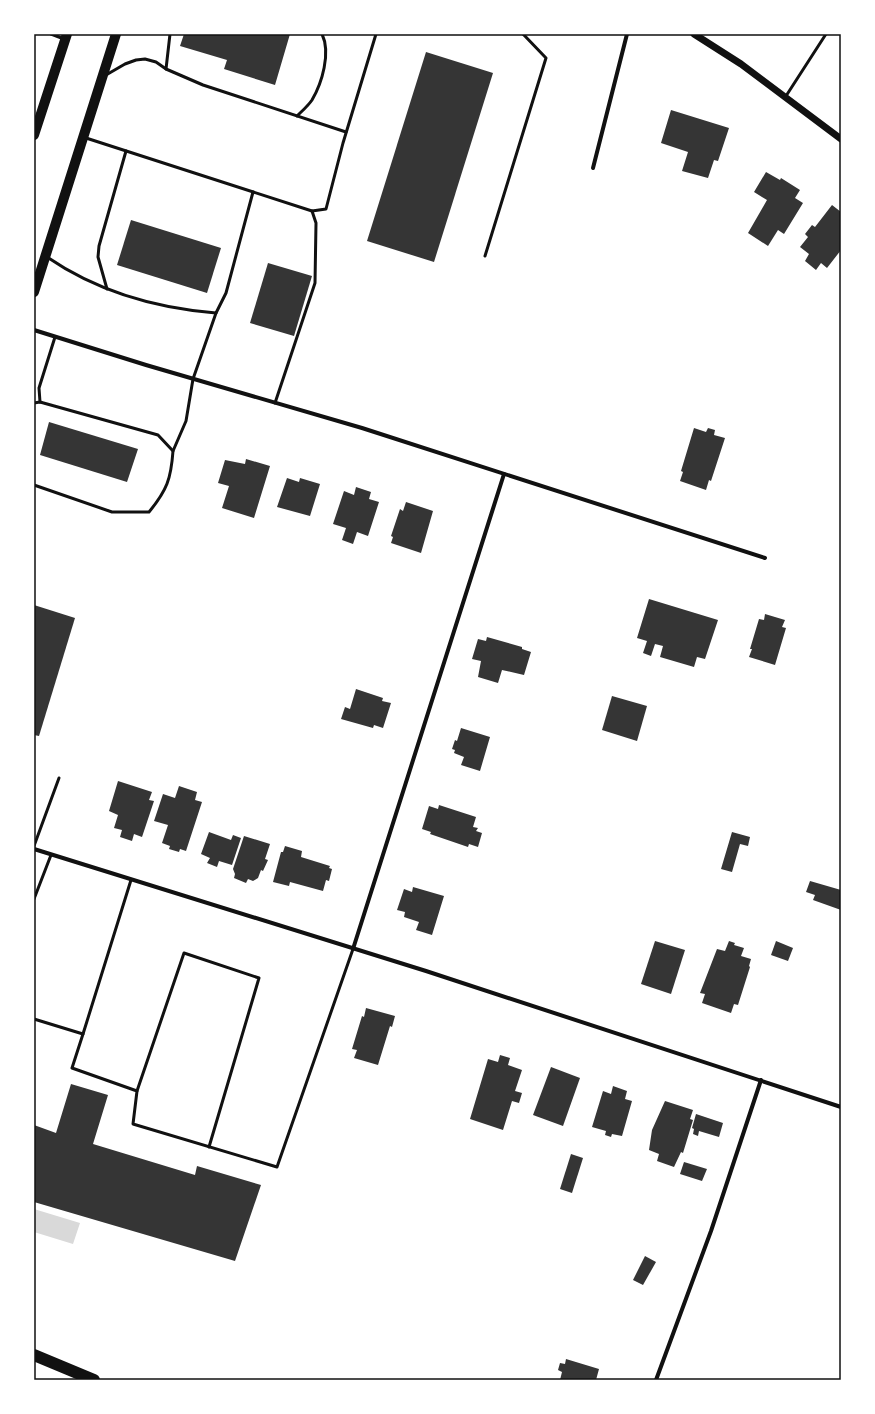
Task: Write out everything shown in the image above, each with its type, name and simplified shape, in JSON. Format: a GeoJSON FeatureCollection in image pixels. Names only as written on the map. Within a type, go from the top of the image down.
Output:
{"type":"FeatureCollection","features":[{"type":"Feature","properties":{"kind":"highway"},"geometry":{"type":"LineString","coordinates":[[34,1355],[94,1380]]}},
{"type":"Feature","properties":{"kind":"main road"},"geometry":{"type":"LineString","coordinates":[[34,292],[116,34]]}},
{"type":"Feature","properties":{"kind":"main road"},"geometry":{"type":"LineString","coordinates":[[34,135],[66,37]]}},
{"type":"Feature","properties":{"kind":"street"},"geometry":{"type":"LineString","coordinates":[[593,168],[627,34]]}},
{"type":"Feature","properties":{"kind":"street"},"geometry":{"type":"LineString","coordinates":[[694,34],[741,64],[841,139]]}},
{"type":"Feature","properties":{"kind":"street"},"geometry":{"type":"LineString","coordinates":[[34,330],[193,379],[362,428],[764,558]]}},
{"type":"Feature","properties":{"kind":"street"},"geometry":{"type":"LineString","coordinates":[[353,949],[504,474]]}},
{"type":"Feature","properties":{"kind":"street"},"geometry":{"type":"LineString","coordinates":[[34,849],[426,971],[841,1107]]}},
{"type":"Feature","properties":{"kind":"street"},"geometry":{"type":"LineString","coordinates":[[656,1380],[712,1231],[760,1080]]}},
{"type":"Feature","properties":{"kind":"lane"},"geometry":{"type":"LineString","coordinates":[[51,34],[66,37]]}},
{"type":"Feature","properties":{"kind":"lane"},"geometry":{"type":"LineString","coordinates":[[166,69],[170,34]]}},
{"type":"Feature","properties":{"kind":"lane"},"geometry":{"type":"LineString","coordinates":[[297,116],[312,100],[322,75],[326,53],[326,42],[322,34]]}},
{"type":"Feature","properties":{"kind":"lane"},"geometry":{"type":"LineString","coordinates":[[83,137],[312,211],[326,209],[346,132],[376,34]]}},
{"type":"Feature","properties":{"kind":"lane"},"geometry":{"type":"LineString","coordinates":[[485,256],[546,58],[523,34]]}},
{"type":"Feature","properties":{"kind":"lane"},"geometry":{"type":"LineString","coordinates":[[786,97],[826,34]]}},
{"type":"Feature","properties":{"kind":"lane"},"geometry":{"type":"LineString","coordinates":[[102,77],[136,60],[145,59],[156,62],[166,69],[203,85],[346,132]]}},
{"type":"Feature","properties":{"kind":"lane"},"geometry":{"type":"LineString","coordinates":[[108,289],[98,257],[99,246],[126,151]]}},
{"type":"Feature","properties":{"kind":"lane"},"geometry":{"type":"LineString","coordinates":[[34,485],[112,512],[149,512],[163,495],[172,473],[173,451],[186,421],[193,379],[216,313],[226,293],[253,192]]}},
{"type":"Feature","properties":{"kind":"lane"},"geometry":{"type":"LineString","coordinates":[[275,403],[315,283],[316,223],[312,211]]}},
{"type":"Feature","properties":{"kind":"lane"},"geometry":{"type":"LineString","coordinates":[[46,256],[66,270],[120,295],[162,306],[216,313]]}},
{"type":"Feature","properties":{"kind":"lane"},"geometry":{"type":"LineString","coordinates":[[40,402],[39,388],[55,337]]}},
{"type":"Feature","properties":{"kind":"lane"},"geometry":{"type":"LineString","coordinates":[[34,403],[40,402],[158,435],[173,451]]}},
{"type":"Feature","properties":{"kind":"lane"},"geometry":{"type":"LineString","coordinates":[[34,846],[59,778]]}},
{"type":"Feature","properties":{"kind":"lane"},"geometry":{"type":"LineString","coordinates":[[34,899],[51,855]]}},
{"type":"Feature","properties":{"kind":"lane"},"geometry":{"type":"LineString","coordinates":[[131,880],[72,1068],[137,1091]]}},
{"type":"Feature","properties":{"kind":"lane"},"geometry":{"type":"LineString","coordinates":[[209,1147],[259,978],[184,953],[137,1091],[133,1124],[209,1147],[277,1167],[353,949]]}},
{"type":"Feature","properties":{"kind":"lane"},"geometry":{"type":"LineString","coordinates":[[34,1019],[83,1034]]}},
{"type":"Feature","properties":{"kind":"shaded area"},"geometry":{"type":"Polygon","coordinates":[[[34,1209],[80,1223],[73,1244],[34,1232],[34,1209]]]}},
{"type":"Feature","properties":{"kind":"building"},"geometry":{"type":"Polygon","coordinates":[[[184,34],[290,34],[275,85],[224,69],[227,60],[180,46],[184,34]]]}},
{"type":"Feature","properties":{"kind":"building"},"geometry":{"type":"Polygon","coordinates":[[[426,52],[493,73],[434,262],[367,241],[426,52]]]}},
{"type":"Feature","properties":{"kind":"building"},"geometry":{"type":"Polygon","coordinates":[[[671,110],[729,128],[718,161],[714,160],[708,178],[682,171],[688,152],[661,143],[671,110]]]}},
{"type":"Feature","properties":{"kind":"building"},"geometry":{"type":"Polygon","coordinates":[[[766,172],[780,180],[781,178],[800,190],[795,198],[803,203],[784,234],[778,230],[768,246],[748,233],[767,200],[754,192],[766,172]]]}},
{"type":"Feature","properties":{"kind":"building"},"geometry":{"type":"Polygon","coordinates":[[[832,205],[841,212],[841,250],[827,268],[821,263],[816,270],[805,261],[809,254],[800,247],[808,237],[805,234],[812,225],[815,227],[832,205]]]}},
{"type":"Feature","properties":{"kind":"building"},"geometry":{"type":"Polygon","coordinates":[[[131,220],[221,248],[207,293],[117,265],[131,220]]]}},
{"type":"Feature","properties":{"kind":"building"},"geometry":{"type":"Polygon","coordinates":[[[268,263],[312,276],[294,336],[250,323],[268,263]]]}},
{"type":"Feature","properties":{"kind":"building"},"geometry":{"type":"Polygon","coordinates":[[[49,422],[138,449],[127,482],[40,455],[49,422]]]}},
{"type":"Feature","properties":{"kind":"building"},"geometry":{"type":"Polygon","coordinates":[[[694,428],[706,432],[708,428],[715,430],[714,435],[725,438],[711,481],[709,480],[706,490],[680,481],[683,472],[681,471],[694,428]]]}},
{"type":"Feature","properties":{"kind":"building"},"geometry":{"type":"Polygon","coordinates":[[[246,459],[270,466],[254,518],[222,508],[229,486],[218,483],[225,460],[245,464],[246,459]]]}},
{"type":"Feature","properties":{"kind":"building"},"geometry":{"type":"Polygon","coordinates":[[[287,478],[299,482],[300,478],[320,484],[310,516],[277,507],[287,478]]]}},
{"type":"Feature","properties":{"kind":"building"},"geometry":{"type":"Polygon","coordinates":[[[356,487],[371,492],[369,499],[379,502],[368,536],[357,532],[353,544],[342,540],[346,528],[333,524],[344,491],[354,495],[356,487]]]}},
{"type":"Feature","properties":{"kind":"building"},"geometry":{"type":"Polygon","coordinates":[[[406,502],[433,511],[421,553],[391,543],[393,537],[391,536],[400,509],[403,511],[406,502]]]}},
{"type":"Feature","properties":{"kind":"building"},"geometry":{"type":"Polygon","coordinates":[[[649,599],[718,620],[705,659],[697,657],[694,667],[660,657],[663,646],[655,644],[651,656],[643,653],[647,641],[637,638],[649,599]]]}},
{"type":"Feature","properties":{"kind":"building"},"geometry":{"type":"Polygon","coordinates":[[[34,605],[75,618],[39,736],[34,735],[34,605]]]}},
{"type":"Feature","properties":{"kind":"building"},"geometry":{"type":"Polygon","coordinates":[[[765,614],[785,620],[782,627],[786,628],[775,665],[749,657],[759,619],[764,620],[765,614]]]}},
{"type":"Feature","properties":{"kind":"building"},"geometry":{"type":"Polygon","coordinates":[[[487,637],[522,647],[522,649],[531,652],[524,675],[502,670],[498,683],[478,677],[481,661],[472,659],[478,639],[486,641],[487,637]]]}},
{"type":"Feature","properties":{"kind":"building"},"geometry":{"type":"Polygon","coordinates":[[[356,689],[383,698],[382,701],[391,703],[383,728],[374,725],[373,728],[341,719],[345,707],[350,709],[356,689]]]}},
{"type":"Feature","properties":{"kind":"building"},"geometry":{"type":"Polygon","coordinates":[[[612,696],[647,706],[637,741],[602,730],[612,696]]]}},
{"type":"Feature","properties":{"kind":"building"},"geometry":{"type":"Polygon","coordinates":[[[461,728],[490,737],[480,771],[461,765],[464,757],[454,753],[455,750],[452,749],[455,740],[457,741],[461,728]]]}},
{"type":"Feature","properties":{"kind":"building"},"geometry":{"type":"Polygon","coordinates":[[[118,781],[152,792],[149,800],[154,801],[142,837],[134,834],[132,841],[120,837],[122,830],[114,828],[118,815],[109,811],[118,781]]]}},
{"type":"Feature","properties":{"kind":"building"},"geometry":{"type":"Polygon","coordinates":[[[179,786],[197,792],[195,800],[202,802],[186,851],[180,849],[179,852],[169,849],[170,846],[162,843],[168,825],[154,821],[163,794],[175,798],[179,786]]]}},
{"type":"Feature","properties":{"kind":"building"},"geometry":{"type":"Polygon","coordinates":[[[439,805],[476,817],[473,827],[478,828],[476,831],[482,833],[478,847],[469,844],[468,847],[430,834],[431,832],[422,829],[429,806],[438,809],[439,805]]]}},
{"type":"Feature","properties":{"kind":"building"},"geometry":{"type":"Polygon","coordinates":[[[209,832],[231,840],[233,835],[241,838],[232,865],[219,861],[217,867],[207,863],[210,858],[201,854],[209,832]]]}},
{"type":"Feature","properties":{"kind":"building"},"geometry":{"type":"Polygon","coordinates":[[[732,832],[750,837],[748,846],[740,844],[732,872],[721,869],[732,832]]]}},
{"type":"Feature","properties":{"kind":"building"},"geometry":{"type":"Polygon","coordinates":[[[244,836],[270,844],[265,859],[268,860],[263,871],[261,870],[258,878],[253,881],[248,879],[246,883],[234,878],[235,874],[233,869],[244,836]]]}},
{"type":"Feature","properties":{"kind":"building"},"geometry":{"type":"Polygon","coordinates":[[[285,846],[302,851],[301,857],[330,866],[329,868],[332,869],[329,881],[326,880],[323,891],[290,882],[289,886],[273,882],[281,852],[283,852],[285,846]]]}},
{"type":"Feature","properties":{"kind":"building"},"geometry":{"type":"Polygon","coordinates":[[[810,881],[841,890],[841,910],[813,900],[815,895],[806,892],[810,881]]]}},
{"type":"Feature","properties":{"kind":"building"},"geometry":{"type":"Polygon","coordinates":[[[413,887],[444,896],[432,935],[416,930],[419,922],[404,917],[405,912],[397,910],[404,889],[412,892],[413,887]]]}},
{"type":"Feature","properties":{"kind":"building"},"geometry":{"type":"Polygon","coordinates":[[[655,941],[685,950],[671,994],[641,984],[655,941]]]}},
{"type":"Feature","properties":{"kind":"building"},"geometry":{"type":"Polygon","coordinates":[[[729,941],[735,943],[734,945],[744,948],[741,956],[751,959],[750,967],[738,1005],[734,1004],[731,1013],[702,1003],[705,994],[700,993],[717,949],[725,951],[729,941]]]}},
{"type":"Feature","properties":{"kind":"building"},"geometry":{"type":"Polygon","coordinates":[[[776,941],[793,948],[788,961],[771,955],[776,941]]]}},
{"type":"Feature","properties":{"kind":"building"},"geometry":{"type":"Polygon","coordinates":[[[366,1008],[395,1016],[392,1027],[390,1026],[378,1065],[354,1058],[357,1050],[352,1049],[362,1016],[364,1017],[366,1008]]]}},
{"type":"Feature","properties":{"kind":"building"},"geometry":{"type":"Polygon","coordinates":[[[500,1055],[510,1058],[508,1065],[522,1070],[515,1091],[522,1093],[519,1103],[512,1101],[503,1130],[470,1119],[488,1059],[498,1062],[500,1055]]]}},
{"type":"Feature","properties":{"kind":"building"},"geometry":{"type":"Polygon","coordinates":[[[551,1067],[580,1078],[563,1126],[533,1115],[551,1067]]]}},
{"type":"Feature","properties":{"kind":"building"},"geometry":{"type":"Polygon","coordinates":[[[71,1084],[108,1095],[93,1144],[195,1175],[197,1166],[261,1185],[235,1261],[34,1202],[34,1125],[56,1133],[71,1084]]]}},
{"type":"Feature","properties":{"kind":"building"},"geometry":{"type":"Polygon","coordinates":[[[613,1086],[627,1091],[625,1099],[632,1101],[622,1136],[612,1134],[611,1137],[605,1135],[606,1131],[592,1127],[603,1091],[611,1094],[613,1086]]]}},
{"type":"Feature","properties":{"kind":"building"},"geometry":{"type":"Polygon","coordinates":[[[665,1101],[693,1110],[690,1119],[693,1120],[683,1153],[681,1152],[674,1167],[657,1161],[659,1154],[649,1150],[652,1130],[665,1101]]]}},
{"type":"Feature","properties":{"kind":"building"},"geometry":{"type":"Polygon","coordinates":[[[696,1114],[723,1123],[719,1137],[699,1131],[698,1136],[693,1134],[694,1129],[692,1128],[696,1114]]]}},
{"type":"Feature","properties":{"kind":"building"},"geometry":{"type":"Polygon","coordinates":[[[571,1154],[583,1158],[572,1193],[560,1189],[571,1154]]]}},
{"type":"Feature","properties":{"kind":"building"},"geometry":{"type":"Polygon","coordinates":[[[684,1162],[707,1169],[702,1181],[680,1174],[684,1162]]]}},
{"type":"Feature","properties":{"kind":"building"},"geometry":{"type":"Polygon","coordinates":[[[645,1256],[656,1262],[643,1285],[633,1280],[645,1256]]]}},
{"type":"Feature","properties":{"kind":"building"},"geometry":{"type":"Polygon","coordinates":[[[566,1359],[599,1369],[596,1380],[560,1380],[562,1372],[558,1370],[560,1363],[565,1364],[566,1359]]]}}]}
